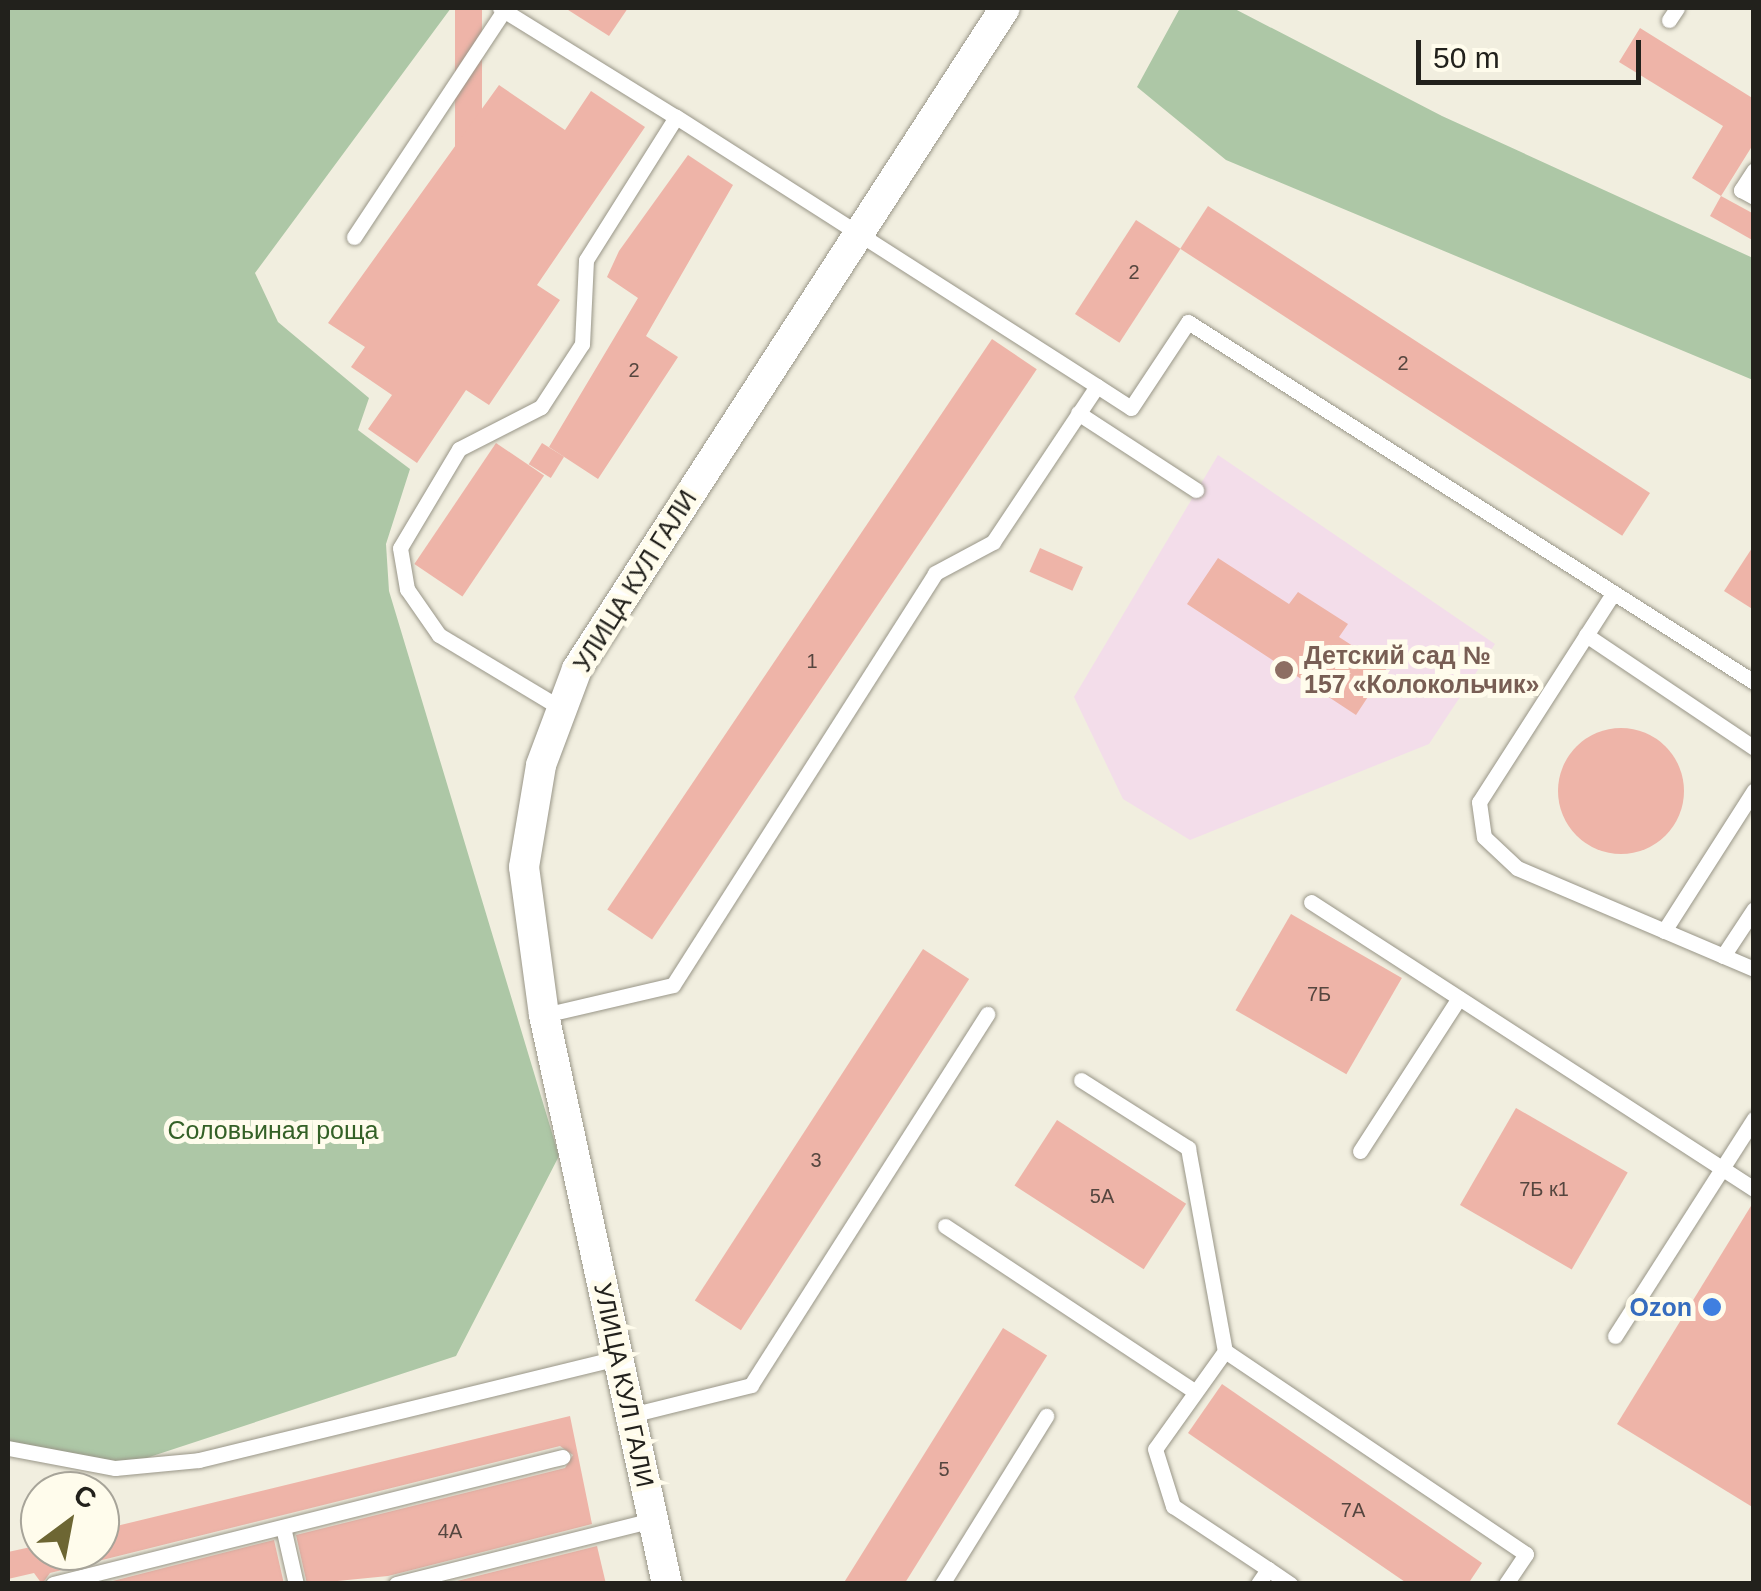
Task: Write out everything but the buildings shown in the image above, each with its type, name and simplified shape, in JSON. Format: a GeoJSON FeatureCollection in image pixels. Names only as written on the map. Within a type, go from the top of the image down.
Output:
{"type":"FeatureCollection","features":[{"type":"Feature","properties":{"kind":"street","name":"УЛИЦА КУЛ ГАЛИ"},"geometry":{"type":"LineString","coordinates":[[667,1584],[544,1016],[524,868],[541,765],[576,669],[1005,8]]}},
{"type":"Feature","properties":{"kind":"lane"},"geometry":{"type":"LineString","coordinates":[[354,237],[502,9],[1131,408],[1188,322],[1754,682]]}},
{"type":"Feature","properties":{"kind":"lane"},"geometry":{"type":"LineString","coordinates":[[562,708],[439,635],[407,589],[400,548],[459,449],[541,407],[572,360],[582,344],[586,260],[676,117]]}},
{"type":"Feature","properties":{"kind":"lane"},"geometry":{"type":"LineString","coordinates":[[1754,170],[1741,190],[1754,197]]}},
{"type":"Feature","properties":{"kind":"lane"},"geometry":{"type":"LineString","coordinates":[[544,1016],[673,985],[935,574],[994,542],[1097,386]]}},
{"type":"Feature","properties":{"kind":"lane"},"geometry":{"type":"LineString","coordinates":[[1078,413],[1196,490]]}},
{"type":"Feature","properties":{"kind":"lane"},"geometry":{"type":"LineString","coordinates":[[1612,595],[1480,802],[1484,837],[1518,868],[1754,969]]}},
{"type":"Feature","properties":{"kind":"lane"},"geometry":{"type":"LineString","coordinates":[[1586,635],[1754,748]]}},
{"type":"Feature","properties":{"kind":"lane"},"geometry":{"type":"LineString","coordinates":[[1664,931],[1754,790]]}},
{"type":"Feature","properties":{"kind":"lane"},"geometry":{"type":"LineString","coordinates":[[1310,902],[1754,1188]]}},
{"type":"Feature","properties":{"kind":"lane"},"geometry":{"type":"LineString","coordinates":[[1724,956],[1754,909]]}},
{"type":"Feature","properties":{"kind":"lane"},"geometry":{"type":"LineString","coordinates":[[1360,1151],[1459,998]]}},
{"type":"Feature","properties":{"kind":"lane"},"geometry":{"type":"LineString","coordinates":[[631,1416],[751,1385],[987,1014]]}},
{"type":"Feature","properties":{"kind":"lane"},"geometry":{"type":"LineString","coordinates":[[1081,1080],[1188,1148],[1224,1351],[1526,1554],[1506,1584]]}},
{"type":"Feature","properties":{"kind":"lane"},"geometry":{"type":"LineString","coordinates":[[1615,1336],[1754,1119]]}},
{"type":"Feature","properties":{"kind":"lane"},"geometry":{"type":"LineString","coordinates":[[944,1226],[1190,1388]]}},
{"type":"Feature","properties":{"kind":"lane"},"geometry":{"type":"LineString","coordinates":[[1224,1351],[1190,1388],[1155,1449],[1173,1506],[1290,1584]]}},
{"type":"Feature","properties":{"kind":"lane"},"geometry":{"type":"LineString","coordinates":[[8,1448],[115,1468],[199,1460],[618,1358]]}},
{"type":"Feature","properties":{"kind":"lane"},"geometry":{"type":"LineString","coordinates":[[942,1584],[1046,1416]]}},
{"type":"Feature","properties":{"kind":"lane"},"geometry":{"type":"LineString","coordinates":[[52,1584],[562,1457]]}},
{"type":"Feature","properties":{"kind":"lane"},"geometry":{"type":"LineString","coordinates":[[396,1584],[654,1520]]}},
{"type":"Feature","properties":{"kind":"lane"},"geometry":{"type":"LineString","coordinates":[[282,1526],[296,1584]]}},
{"type":"Feature","properties":{"kind":"lane"},"geometry":{"type":"LineString","coordinates":[[1258,1584],[1268,1569]]}},
{"type":"Feature","properties":{"kind":"shaded area","name":"Детский сад № 157 «Колокольчик»"},"geometry":{"type":"Polygon","coordinates":[[[1218,455],[1495,644],[1429,744],[1190,840],[1123,799],[1074,697],[1218,455]]]}},
{"type":"Feature","properties":{"kind":"green space","name":"Соловьиная роща"},"geometry":{"type":"Polygon","coordinates":[[[8,8],[451,8],[255,273],[278,322],[369,398],[358,430],[410,469],[386,544],[389,591],[559,1156],[456,1356],[116,1468],[8,1446],[8,8]]]}},
{"type":"Feature","properties":{"kind":"green space"},"geometry":{"type":"Polygon","coordinates":[[[1180,8],[1233,8],[1442,116],[1753,258],[1753,380],[1226,160],[1137,87],[1180,8]]]}},
{"type":"Feature","properties":{"kind":"place","name":"Детский сад № 157 «Колокольчик»"},"geometry":{"type":"Point","coordinates":[1284,670]}},
{"type":"Feature","properties":{"kind":"place","name":"Ozon"},"geometry":{"type":"Point","coordinates":[1712,1307]}}]}
